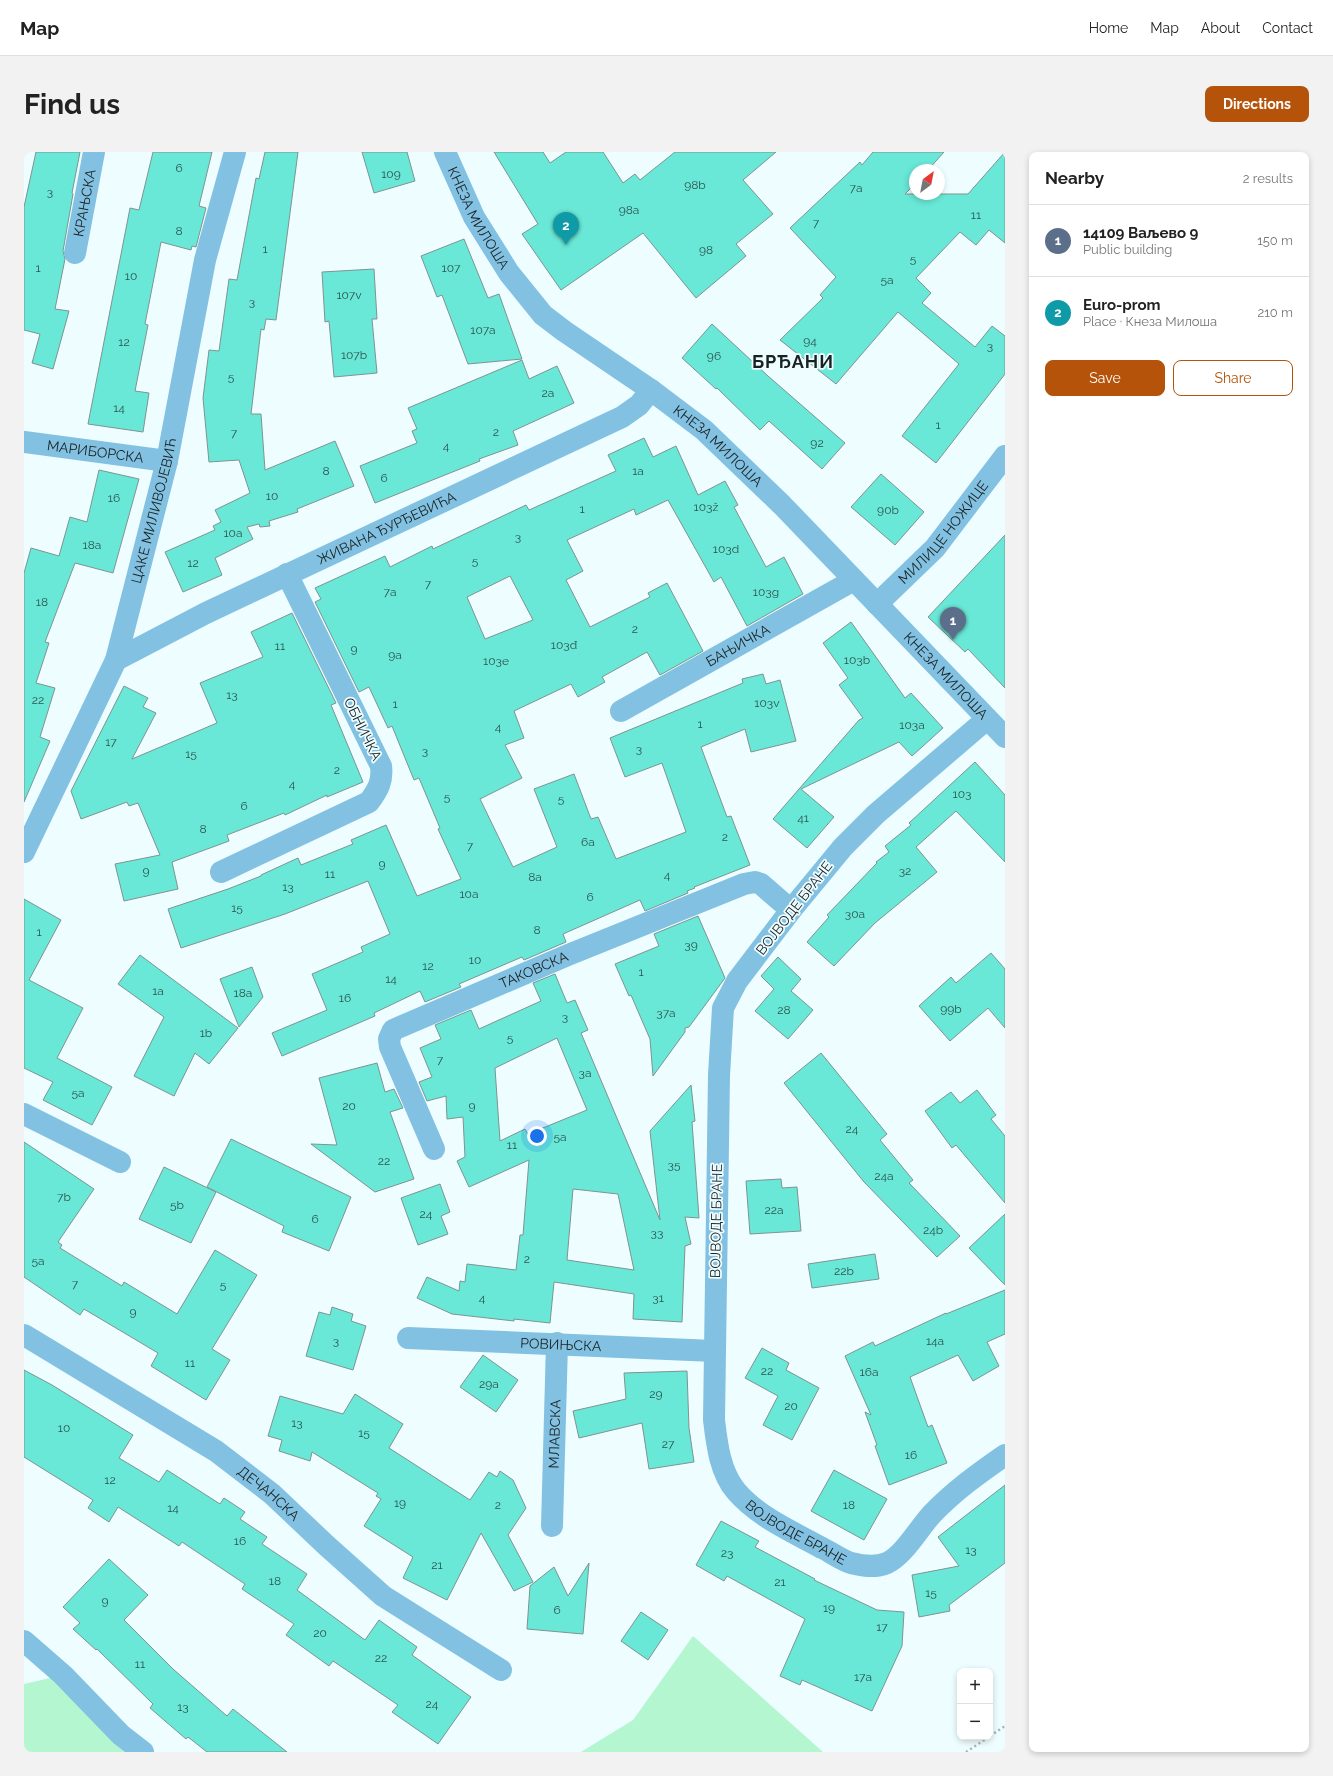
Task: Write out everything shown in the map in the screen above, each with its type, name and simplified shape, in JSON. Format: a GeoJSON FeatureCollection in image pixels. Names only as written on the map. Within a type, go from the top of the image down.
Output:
{"type":"FeatureCollection","features":[{"type":"Feature","properties":{"kind":"street","name":"КРАЊСКА"},"geometry":{"type":"LineString","coordinates":[[75,254],[94,152]]}},
{"type":"Feature","properties":{"kind":"street","name":"ЦАКЕ МИЛИВОЈЕВИЋ"},"geometry":{"type":"LineString","coordinates":[[24,852],[116,660],[167,461],[205,260],[235,152]]}},
{"type":"Feature","properties":{"kind":"street","name":"КНЕЗА МИЛОША"},"geometry":{"type":"LineString","coordinates":[[445,152],[474,218],[509,273],[543,315],[651,390],[704,430],[746,468],[1005,737]]}},
{"type":"Feature","properties":{"kind":"street","name":"ЖИВАНА ЂУРЂЕВИЋА"},"geometry":{"type":"LineString","coordinates":[[116,660],[206,613],[287,574],[622,417],[638,405],[651,390]]}},
{"type":"Feature","properties":{"kind":"street","name":"МАРИБОРСКА"},"geometry":{"type":"LineString","coordinates":[[24,442],[167,461]]}},
{"type":"Feature","properties":{"kind":"street","name":"МИЛИЦЕ НОЖИЦЕ"},"geometry":{"type":"LineString","coordinates":[[877,604],[935,548],[1005,456]]}},
{"type":"Feature","properties":{"kind":"street","name":"ОБНИЧКА"},"geometry":{"type":"LineString","coordinates":[[221,872],[369,802],[381,783],[381,766],[287,574]]}},
{"type":"Feature","properties":{"kind":"street","name":"БАЊИЧКА"},"geometry":{"type":"LineString","coordinates":[[621,711],[854,580]]}},
{"type":"Feature","properties":{"kind":"street","name":"ВОЈВОДЕ БРАНЕ"},"geometry":{"type":"LineString","coordinates":[[988,719],[876,814],[843,847],[791,910],[737,981],[723,1008],[719,1075],[714,1420],[718,1449],[726,1474],[736,1491],[751,1506],[784,1528],[850,1562],[871,1567],[887,1562],[901,1551],[932,1514],[969,1481],[1005,1455]]}},
{"type":"Feature","properties":{"kind":"street","name":"ТАКОВСКА"},"geometry":{"type":"LineString","coordinates":[[434,1149],[390,1047],[389,1039],[393,1030],[568,955],[744,884],[755,882],[761,884],[791,910]]}},
{"type":"Feature","properties":{"kind":"street"},"geometry":{"type":"LineString","coordinates":[[24,1114],[120,1162]]}},
{"type":"Feature","properties":{"kind":"street","name":"ДЕЧАНСКА"},"geometry":{"type":"LineString","coordinates":[[24,1335],[216,1451],[272,1494],[383,1596],[501,1670]]}},
{"type":"Feature","properties":{"kind":"street","name":"РОВИЊСКА"},"geometry":{"type":"LineString","coordinates":[[408,1338],[557,1343],[714,1351]]}},
{"type":"Feature","properties":{"kind":"street","name":"МЛАВСКА"},"geometry":{"type":"LineString","coordinates":[[552,1526],[557,1343]]}},
{"type":"Feature","properties":{"kind":"street"},"geometry":{"type":"LineString","coordinates":[[24,1641],[62,1675],[121,1735],[143,1752]]}},
{"type":"Feature","properties":{"kind":"path"},"geometry":{"type":"LineString","coordinates":[[993,1734],[1005,1726]]}},
{"type":"Feature","properties":{"kind":"path"},"geometry":{"type":"LineString","coordinates":[[966,1752],[984,1740]]}},
{"type":"Feature","properties":{"kind":"green space"},"geometry":{"type":"Polygon","coordinates":[[[693,1636],[823,1752],[581,1752],[633,1720],[693,1636]]]}},
{"type":"Feature","properties":{"kind":"green space"},"geometry":{"type":"Polygon","coordinates":[[[63,1675],[143,1752],[24,1752],[24,1684],[63,1675]]]}},
{"type":"Feature","properties":{"kind":"building"},"geometry":{"type":"Polygon","coordinates":[[[36,152],[80,152],[63,251],[65,259],[55,309],[69,311],[53,369],[32,363],[40,334],[24,330],[24,207],[36,152]]]}},
{"type":"Feature","properties":{"kind":"building"},"geometry":{"type":"Polygon","coordinates":[[[153,152],[212,152],[199,206],[206,208],[196,247],[192,246],[191,250],[161,242],[145,324],[148,325],[135,391],[149,393],[143,432],[88,424],[130,208],[139,210],[153,152]]]}},
{"type":"Feature","properties":{"kind":"building"},"geometry":{"type":"Polygon","coordinates":[[[265,152],[298,152],[276,320],[266,319],[264,330],[261,329],[251,414],[261,414],[265,470],[335,441],[354,486],[297,509],[298,512],[269,521],[270,526],[260,527],[259,524],[247,527],[253,539],[215,558],[222,575],[183,592],[165,552],[215,530],[213,526],[221,522],[215,510],[250,493],[239,460],[209,462],[203,398],[209,350],[219,351],[229,279],[237,280],[256,178],[259,179],[265,152]]]}},
{"type":"Feature","properties":{"kind":"building"},"geometry":{"type":"Polygon","coordinates":[[[362,152],[407,152],[415,181],[374,193],[362,152]]]}},
{"type":"Feature","properties":{"kind":"building"},"geometry":{"type":"Polygon","coordinates":[[[494,152],[543,152],[550,163],[566,152],[603,152],[623,183],[635,174],[640,180],[675,152],[776,152],[743,180],[773,214],[736,244],[746,256],[696,298],[643,233],[561,290],[522,234],[538,224],[494,152]]]}},
{"type":"Feature","properties":{"kind":"building"},"geometry":{"type":"Polygon","coordinates":[[[873,152],[944,152],[933,164],[909,164],[909,190],[905,194],[909,194],[909,200],[945,200],[945,194],[968,194],[1005,152],[1005,243],[989,230],[976,245],[960,232],[916,278],[931,293],[922,303],[975,347],[992,326],[1005,336],[1005,374],[936,463],[902,436],[959,364],[898,312],[836,384],[780,340],[823,298],[820,295],[836,277],[790,228],[860,162],[862,165],[873,152]]]}},
{"type":"Feature","properties":{"kind":"building"},"geometry":{"type":"Polygon","coordinates":[[[464,239],[488,298],[499,294],[522,359],[468,364],[442,295],[437,297],[421,256],[464,239]]]}},
{"type":"Feature","properties":{"kind":"building"},"geometry":{"type":"Polygon","coordinates":[[[374,269],[377,319],[372,319],[377,373],[334,377],[329,321],[325,322],[322,272],[374,269]]]}},
{"type":"Feature","properties":{"kind":"building"},"geometry":{"type":"Polygon","coordinates":[[[712,324],[768,376],[845,443],[822,469],[769,421],[760,430],[717,388],[716,389],[682,358],[712,324]]]}},
{"type":"Feature","properties":{"kind":"building"},"geometry":{"type":"Polygon","coordinates":[[[522,360],[529,379],[557,366],[574,403],[513,431],[518,445],[479,459],[480,461],[375,503],[360,466],[417,443],[412,431],[417,429],[408,408],[522,360]]]}},
{"type":"Feature","properties":{"kind":"building"},"geometry":{"type":"Polygon","coordinates":[[[644,438],[653,457],[676,446],[698,495],[725,481],[738,505],[734,507],[766,567],[784,557],[803,594],[747,626],[721,577],[714,582],[668,500],[636,515],[634,509],[567,540],[583,571],[566,580],[590,627],[650,597],[648,593],[667,583],[703,651],[660,675],[647,652],[602,677],[605,682],[578,697],[571,684],[514,711],[524,738],[505,745],[522,778],[480,799],[513,867],[557,847],[534,789],[574,774],[591,819],[598,817],[616,859],[686,832],[662,763],[625,777],[610,738],[743,683],[742,679],[763,674],[766,684],[780,680],[796,741],[751,752],[745,729],[701,747],[727,817],[731,816],[750,865],[694,887],[695,888],[687,891],[688,893],[645,911],[640,900],[563,934],[566,942],[524,960],[522,957],[459,984],[461,987],[425,1002],[420,991],[374,1013],[375,1016],[282,1056],[272,1033],[327,1010],[312,974],[363,952],[361,947],[390,934],[368,881],[285,914],[181,948],[168,909],[228,889],[261,876],[298,858],[301,865],[353,844],[351,840],[386,825],[417,896],[461,879],[438,829],[440,828],[419,778],[414,780],[392,726],[388,728],[369,687],[359,692],[315,602],[321,599],[315,588],[385,556],[390,567],[432,546],[433,549],[526,505],[529,510],[616,471],[608,455],[644,438]],[[510,576],[467,597],[485,639],[533,620],[510,576]]]}},
{"type":"Feature","properties":{"kind":"building"},"geometry":{"type":"Polygon","coordinates":[[[99,470],[139,479],[113,573],[75,563],[45,642],[49,643],[36,683],[55,688],[40,737],[50,741],[24,802],[24,573],[31,548],[59,556],[70,517],[87,522],[99,470]]]}},
{"type":"Feature","properties":{"kind":"building"},"geometry":{"type":"Polygon","coordinates":[[[881,474],[924,512],[895,545],[851,507],[881,474]]]}},
{"type":"Feature","properties":{"kind":"building"},"geometry":{"type":"Polygon","coordinates":[[[1005,535],[1005,688],[968,649],[965,652],[928,617],[1005,535]]]}},
{"type":"Feature","properties":{"kind":"building"},"geometry":{"type":"Polygon","coordinates":[[[292,613],[336,703],[331,705],[363,782],[327,797],[327,795],[285,815],[284,813],[227,835],[229,841],[172,862],[178,889],[124,901],[115,864],[160,855],[138,803],[129,806],[127,802],[81,819],[71,791],[124,686],[148,698],[143,707],[156,713],[132,759],[217,723],[200,683],[263,657],[251,632],[292,613]]]}},
{"type":"Feature","properties":{"kind":"building"},"geometry":{"type":"Polygon","coordinates":[[[851,622],[905,698],[911,693],[943,728],[912,756],[899,742],[801,789],[834,817],[807,848],[773,819],[859,720],[863,718],[839,685],[848,678],[823,643],[851,622]]]}},
{"type":"Feature","properties":{"kind":"building"},"geometry":{"type":"Polygon","coordinates":[[[975,762],[1005,795],[1005,862],[956,811],[916,847],[937,872],[875,923],[834,966],[807,942],[829,917],[827,915],[877,863],[876,862],[889,852],[885,846],[911,825],[909,823],[975,762]]]}},
{"type":"Feature","properties":{"kind":"building"},"geometry":{"type":"Polygon","coordinates":[[[24,899],[61,920],[29,980],[83,1008],[57,1058],[112,1087],[92,1125],[43,1100],[53,1082],[24,1068],[24,899]]]}},
{"type":"Feature","properties":{"kind":"building"},"geometry":{"type":"Polygon","coordinates":[[[698,916],[725,978],[689,1027],[685,1028],[685,1032],[653,1076],[650,1039],[631,995],[629,996],[615,964],[659,946],[654,934],[698,916]]]}},
{"type":"Feature","properties":{"kind":"building"},"geometry":{"type":"Polygon","coordinates":[[[991,953],[1005,969],[1005,1028],[988,1008],[950,1041],[919,1006],[951,977],[956,983],[991,953]]]}},
{"type":"Feature","properties":{"kind":"building"},"geometry":{"type":"Polygon","coordinates":[[[140,955],[238,1028],[209,1064],[195,1053],[174,1096],[134,1076],[164,1017],[118,984],[140,955]]]}},
{"type":"Feature","properties":{"kind":"building"},"geometry":{"type":"Polygon","coordinates":[[[778,957],[801,979],[791,991],[813,1010],[788,1039],[755,1011],[774,989],[761,976],[778,957]]]}},
{"type":"Feature","properties":{"kind":"building"},"geometry":{"type":"Polygon","coordinates":[[[252,967],[263,997],[239,1027],[220,979],[252,967]]]}},
{"type":"Feature","properties":{"kind":"building"},"geometry":{"type":"Polygon","coordinates":[[[555,974],[567,1003],[575,1000],[588,1030],[581,1033],[660,1220],[650,1131],[691,1085],[695,1121],[692,1122],[699,1218],[685,1217],[691,1244],[685,1246],[682,1322],[633,1319],[634,1294],[554,1282],[550,1323],[514,1319],[514,1321],[452,1314],[417,1298],[427,1277],[459,1291],[460,1281],[465,1282],[467,1264],[516,1270],[520,1235],[523,1235],[529,1160],[469,1187],[457,1161],[465,1157],[463,1117],[447,1119],[446,1096],[427,1101],[419,1082],[432,1077],[420,1048],[441,1039],[435,1025],[471,1010],[479,1029],[541,1001],[533,983],[555,974]],[[557,1038],[495,1068],[500,1141],[525,1129],[528,1134],[587,1110],[557,1038]],[[573,1189],[567,1260],[634,1270],[618,1194],[573,1189]]]}},
{"type":"Feature","properties":{"kind":"building"},"geometry":{"type":"Polygon","coordinates":[[[821,1053],[887,1134],[880,1140],[913,1180],[909,1183],[960,1236],[937,1257],[864,1182],[784,1083],[821,1053]]]}},
{"type":"Feature","properties":{"kind":"building"},"geometry":{"type":"Polygon","coordinates":[[[377,1063],[385,1092],[394,1089],[403,1108],[390,1112],[414,1179],[375,1192],[311,1144],[337,1145],[319,1078],[377,1063]]]}},
{"type":"Feature","properties":{"kind":"building"},"geometry":{"type":"Polygon","coordinates":[[[977,1090],[996,1115],[991,1119],[1005,1136],[1005,1203],[956,1145],[952,1148],[925,1111],[951,1092],[960,1103],[977,1090]]]}},
{"type":"Feature","properties":{"kind":"building"},"geometry":{"type":"Polygon","coordinates":[[[231,1139],[351,1197],[329,1251],[282,1232],[284,1226],[207,1187],[231,1139]]]}},
{"type":"Feature","properties":{"kind":"building"},"geometry":{"type":"Polygon","coordinates":[[[24,1142],[94,1189],[58,1242],[62,1245],[60,1248],[122,1286],[124,1282],[177,1314],[215,1250],[257,1275],[212,1349],[230,1360],[206,1400],[151,1366],[158,1353],[84,1309],[80,1315],[24,1277],[24,1142]]]}},
{"type":"Feature","properties":{"kind":"building"},"geometry":{"type":"Polygon","coordinates":[[[164,1167],[216,1192],[191,1243],[139,1219],[164,1167]]]}},
{"type":"Feature","properties":{"kind":"building"},"geometry":{"type":"Polygon","coordinates":[[[781,1179],[782,1188],[797,1187],[801,1231],[750,1234],[746,1181],[781,1179]]]}},
{"type":"Feature","properties":{"kind":"building"},"geometry":{"type":"Polygon","coordinates":[[[440,1184],[450,1212],[441,1216],[448,1234],[418,1245],[401,1198],[440,1184]]]}},
{"type":"Feature","properties":{"kind":"building"},"geometry":{"type":"Polygon","coordinates":[[[1005,1214],[1005,1285],[969,1248],[1005,1214]]]}},
{"type":"Feature","properties":{"kind":"building"},"geometry":{"type":"Polygon","coordinates":[[[875,1254],[879,1279],[812,1288],[808,1264],[875,1254]]]}},
{"type":"Feature","properties":{"kind":"building"},"geometry":{"type":"Polygon","coordinates":[[[1005,1290],[1005,1334],[987,1342],[999,1366],[973,1381],[958,1355],[910,1377],[928,1427],[932,1425],[947,1463],[889,1485],[865,1412],[871,1415],[845,1356],[873,1342],[875,1346],[946,1313],[1005,1290]]]}},
{"type":"Feature","properties":{"kind":"building"},"geometry":{"type":"Polygon","coordinates":[[[332,1307],[353,1314],[351,1321],[366,1326],[353,1370],[306,1356],[319,1312],[330,1315],[332,1307]]]}},
{"type":"Feature","properties":{"kind":"building"},"geometry":{"type":"Polygon","coordinates":[[[762,1348],[789,1363],[786,1370],[819,1388],[792,1440],[763,1425],[778,1396],[745,1378],[762,1348]]]}},
{"type":"Feature","properties":{"kind":"building"},"geometry":{"type":"Polygon","coordinates":[[[483,1355],[518,1380],[496,1412],[460,1387],[483,1355]]]}},
{"type":"Feature","properties":{"kind":"building"},"geometry":{"type":"Polygon","coordinates":[[[24,1370],[52,1385],[133,1435],[119,1458],[159,1482],[167,1470],[220,1504],[224,1498],[245,1512],[240,1519],[267,1537],[262,1544],[307,1574],[297,1590],[365,1640],[379,1620],[417,1647],[412,1655],[471,1697],[438,1744],[392,1712],[398,1705],[333,1661],[329,1666],[286,1635],[294,1624],[242,1589],[245,1584],[182,1542],[179,1546],[118,1507],[109,1522],[88,1508],[93,1500],[24,1457],[24,1370]]]}},
{"type":"Feature","properties":{"kind":"building"},"geometry":{"type":"Polygon","coordinates":[[[687,1371],[689,1428],[694,1462],[649,1469],[642,1423],[579,1438],[573,1411],[626,1399],[624,1373],[687,1371]]]}},
{"type":"Feature","properties":{"kind":"building"},"geometry":{"type":"Polygon","coordinates":[[[355,1394],[403,1424],[389,1448],[470,1500],[489,1472],[497,1477],[500,1471],[513,1480],[526,1508],[508,1535],[533,1582],[514,1591],[481,1533],[447,1600],[403,1578],[413,1557],[364,1526],[381,1499],[376,1496],[378,1493],[312,1452],[310,1461],[279,1451],[282,1440],[268,1436],[280,1396],[343,1414],[355,1394]]]}},
{"type":"Feature","properties":{"kind":"building"},"geometry":{"type":"Polygon","coordinates":[[[834,1470],[887,1499],[864,1540],[811,1511],[834,1470]]]}},
{"type":"Feature","properties":{"kind":"building"},"geometry":{"type":"Polygon","coordinates":[[[1005,1485],[1005,1563],[949,1605],[950,1611],[919,1617],[912,1575],[959,1566],[938,1537],[1005,1485]]]}},
{"type":"Feature","properties":{"kind":"building"},"geometry":{"type":"Polygon","coordinates":[[[721,1521],[759,1541],[755,1547],[815,1579],[814,1580],[877,1610],[904,1612],[902,1646],[872,1711],[802,1680],[800,1685],[780,1676],[805,1619],[727,1576],[724,1581],[696,1565],[721,1521]]]}},
{"type":"Feature","properties":{"kind":"building"},"geometry":{"type":"Polygon","coordinates":[[[109,1559],[148,1595],[124,1620],[173,1669],[227,1716],[233,1709],[287,1752],[207,1752],[188,1737],[186,1739],[150,1708],[153,1704],[97,1649],[96,1650],[73,1629],[80,1623],[63,1607],[109,1559]]]}},
{"type":"Feature","properties":{"kind":"building"},"geometry":{"type":"Polygon","coordinates":[[[589,1563],[583,1634],[527,1629],[530,1586],[554,1567],[568,1596],[589,1563]]]}},
{"type":"Feature","properties":{"kind":"building"},"geometry":{"type":"Polygon","coordinates":[[[641,1612],[668,1630],[648,1660],[621,1641],[641,1612]]]}},
{"type":"Feature","properties":{"kind":"place","name":"Euro-prom"},"geometry":{"type":"Point","coordinates":[566,245]}},
{"type":"Feature","properties":{"kind":"place","name":"14109 Ваљево 9"},"geometry":{"type":"Point","coordinates":[953,640]}},
{"type":"Feature","properties":{"kind":"district","name":"БРЂАНИ"},"geometry":{"type":"Point","coordinates":[793,361]}}]}
